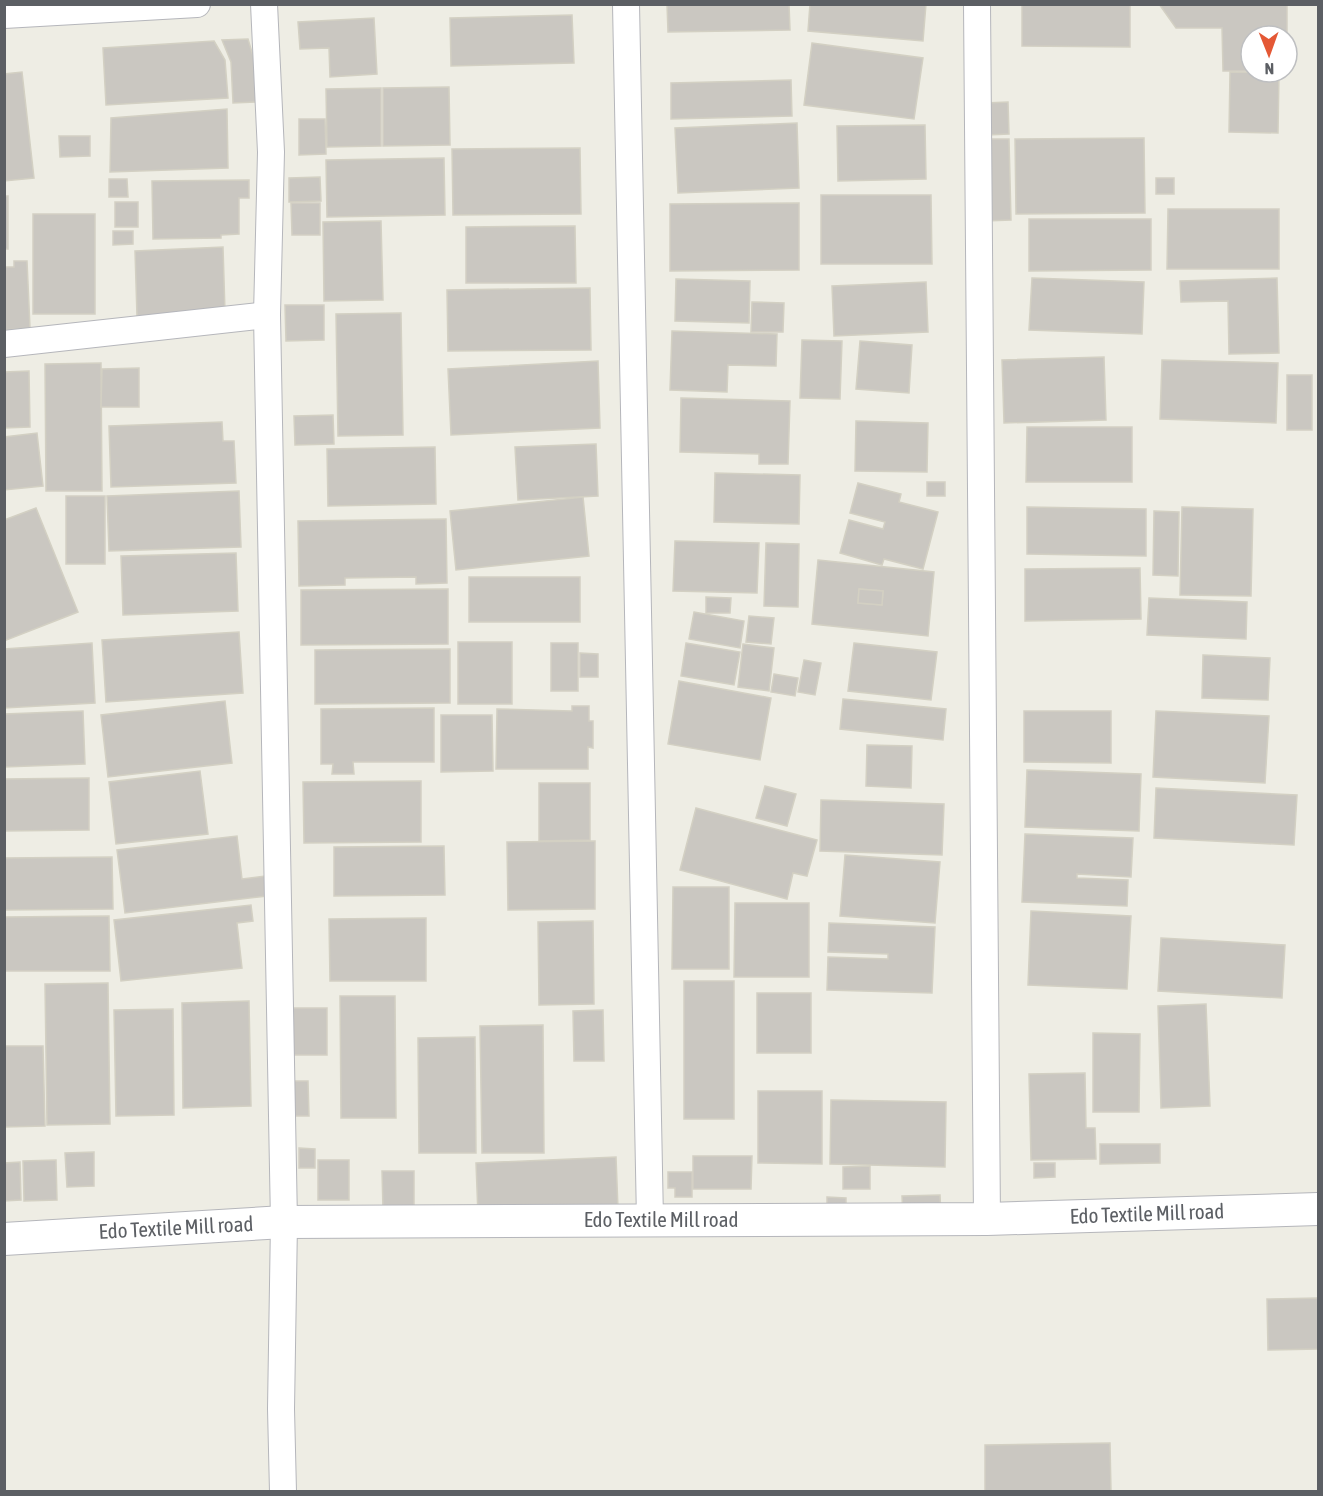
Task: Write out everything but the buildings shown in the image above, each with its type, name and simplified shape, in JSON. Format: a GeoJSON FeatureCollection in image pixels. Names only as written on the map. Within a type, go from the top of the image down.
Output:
{"type":"FeatureCollection","features":[{"type":"Feature","properties":{"kind":"street"},"geometry":{"type":"LineString","coordinates":[[4,15],[197,4]]}},
{"type":"Feature","properties":{"kind":"street"},"geometry":{"type":"LineString","coordinates":[[264,4],[271,152],[267,315],[284,1222],[281,1409],[283,1491]]}},
{"type":"Feature","properties":{"kind":"street"},"geometry":{"type":"LineString","coordinates":[[626,4],[650,1220]]}},
{"type":"Feature","properties":{"kind":"street"},"geometry":{"type":"LineString","coordinates":[[977,4],[987,1219]]}},
{"type":"Feature","properties":{"kind":"street"},"geometry":{"type":"LineString","coordinates":[[4,344],[267,315]]}},
{"type":"Feature","properties":{"kind":"street","name":"Edo Textile Mill road"},"geometry":{"type":"LineString","coordinates":[[4,1239],[284,1222],[987,1219],[1318,1209]]}}]}
